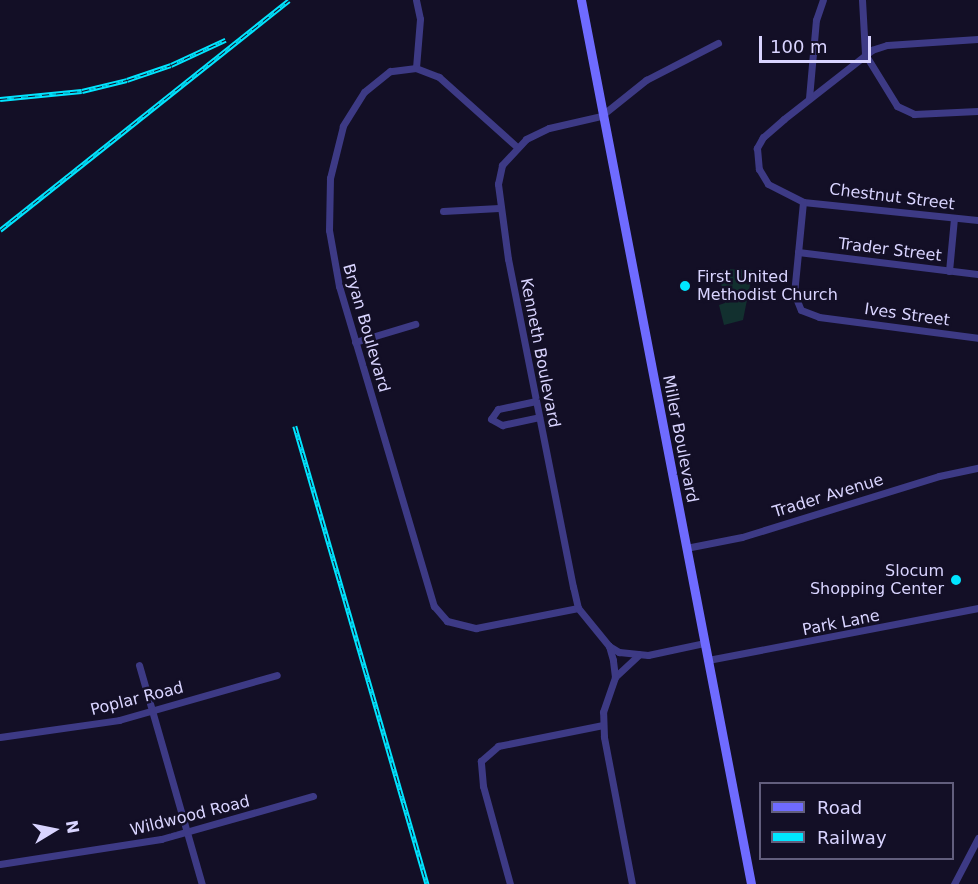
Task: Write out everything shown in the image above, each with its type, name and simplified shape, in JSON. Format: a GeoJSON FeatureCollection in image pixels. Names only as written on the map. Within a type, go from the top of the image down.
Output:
{"type":"FeatureCollection","features":[{"type":"Feature","properties":{"kind":"street"},"geometry":{"type":"LineString","coordinates":[[416,0],[420,19],[416,68],[446,82],[517,147]]}},
{"type":"Feature","properties":{"kind":"street","name":"Miller Boulevard"},"geometry":{"type":"LineString","coordinates":[[581,0],[601,116],[751,884]]}},
{"type":"Feature","properties":{"kind":"street"},"geometry":{"type":"LineString","coordinates":[[809,98],[816,20],[823,0]]}},
{"type":"Feature","properties":{"kind":"street"},"geometry":{"type":"LineString","coordinates":[[862,0],[865,54],[902,110],[920,114],[978,111]]}},
{"type":"Feature","properties":{"kind":"street"},"geometry":{"type":"LineString","coordinates":[[809,98],[865,54],[887,45],[978,39]]}},
{"type":"Feature","properties":{"kind":"street"},"geometry":{"type":"LineString","coordinates":[[601,116],[654,75],[703,54],[718,43]]}},
{"type":"Feature","properties":{"kind":"street","name":"Bryan Boulevard"},"geometry":{"type":"LineString","coordinates":[[416,68],[390,71],[364,92],[348,117],[334,157],[329,230],[336,275],[425,585],[439,614],[456,625],[476,628],[578,608]]}},
{"type":"Feature","properties":{"kind":"street","name":"Chestnut Street"},"geometry":{"type":"LineString","coordinates":[[809,98],[767,133],[758,148],[763,179],[775,190],[803,202],[978,220]]}},
{"type":"Feature","properties":{"kind":"street","name":"Kenneth Boulevard"},"geometry":{"type":"LineString","coordinates":[[601,116],[542,131],[517,147],[502,165],[499,208],[578,608],[609,646],[615,677],[603,712],[603,725],[632,884]]}},
{"type":"Feature","properties":{"kind":"street","name":"Ives Street"},"geometry":{"type":"LineString","coordinates":[[803,202],[795,299],[804,313],[978,338]]}},
{"type":"Feature","properties":{"kind":"street"},"geometry":{"type":"LineString","coordinates":[[443,211],[499,208]]}},
{"type":"Feature","properties":{"kind":"street"},"geometry":{"type":"LineString","coordinates":[[949,271],[954,218]]}},
{"type":"Feature","properties":{"kind":"street","name":"Trader Street"},"geometry":{"type":"LineString","coordinates":[[798,252],[978,274]]}},
{"type":"Feature","properties":{"kind":"street"},"geometry":{"type":"LineString","coordinates":[[356,342],[415,324]]}},
{"type":"Feature","properties":{"kind":"street"},"geometry":{"type":"LineString","coordinates":[[536,401],[498,409],[491,419],[502,425],[539,417]]}},
{"type":"Feature","properties":{"kind":"street","name":"Trader Avenue"},"geometry":{"type":"LineString","coordinates":[[686,548],[742,537],[939,476],[978,468]]}},
{"type":"Feature","properties":{"kind":"street","name":"Park Lane"},"geometry":{"type":"LineString","coordinates":[[708,660],[978,608]]}},
{"type":"Feature","properties":{"kind":"street"},"geometry":{"type":"LineString","coordinates":[[609,646],[639,655],[704,643]]}},
{"type":"Feature","properties":{"kind":"street"},"geometry":{"type":"LineString","coordinates":[[615,677],[639,655]]}},
{"type":"Feature","properties":{"kind":"street"},"geometry":{"type":"LineString","coordinates":[[139,665],[201,884]]}},
{"type":"Feature","properties":{"kind":"street","name":"Poplar Road"},"geometry":{"type":"LineString","coordinates":[[0,737],[97,724],[152,711],[277,675]]}},
{"type":"Feature","properties":{"kind":"street"},"geometry":{"type":"LineString","coordinates":[[510,884],[483,786],[481,761],[498,746],[603,725]]}},
{"type":"Feature","properties":{"kind":"street","name":"Wildwood Road"},"geometry":{"type":"LineString","coordinates":[[0,864],[187,833],[313,796]]}},
{"type":"Feature","properties":{"kind":"street"},"geometry":{"type":"LineString","coordinates":[[954,884],[978,838]]}},
{"type":"Feature","properties":{"kind":"green space"},"geometry":{"type":"Polygon","coordinates":[[[724,269],[753,270],[743,320],[724,325],[719,305],[725,303],[719,273],[724,269]]]}},
{"type":"Feature","properties":{"kind":"railway"},"geometry":{"type":"LineString","coordinates":[[0,230],[289,0]]}},
{"type":"Feature","properties":{"kind":"railway"},"geometry":{"type":"LineString","coordinates":[[0,99],[82,91],[127,80],[171,65],[225,40]]}},
{"type":"Feature","properties":{"kind":"railway"},"geometry":{"type":"LineString","coordinates":[[295,426],[427,884]]}},
{"type":"Feature","properties":{"kind":"place","name":"First United Methodist Church"},"geometry":{"type":"Point","coordinates":[685,286]}},
{"type":"Feature","properties":{"kind":"place","name":"Slocum Shopping Center"},"geometry":{"type":"Point","coordinates":[956,580]}}]}
